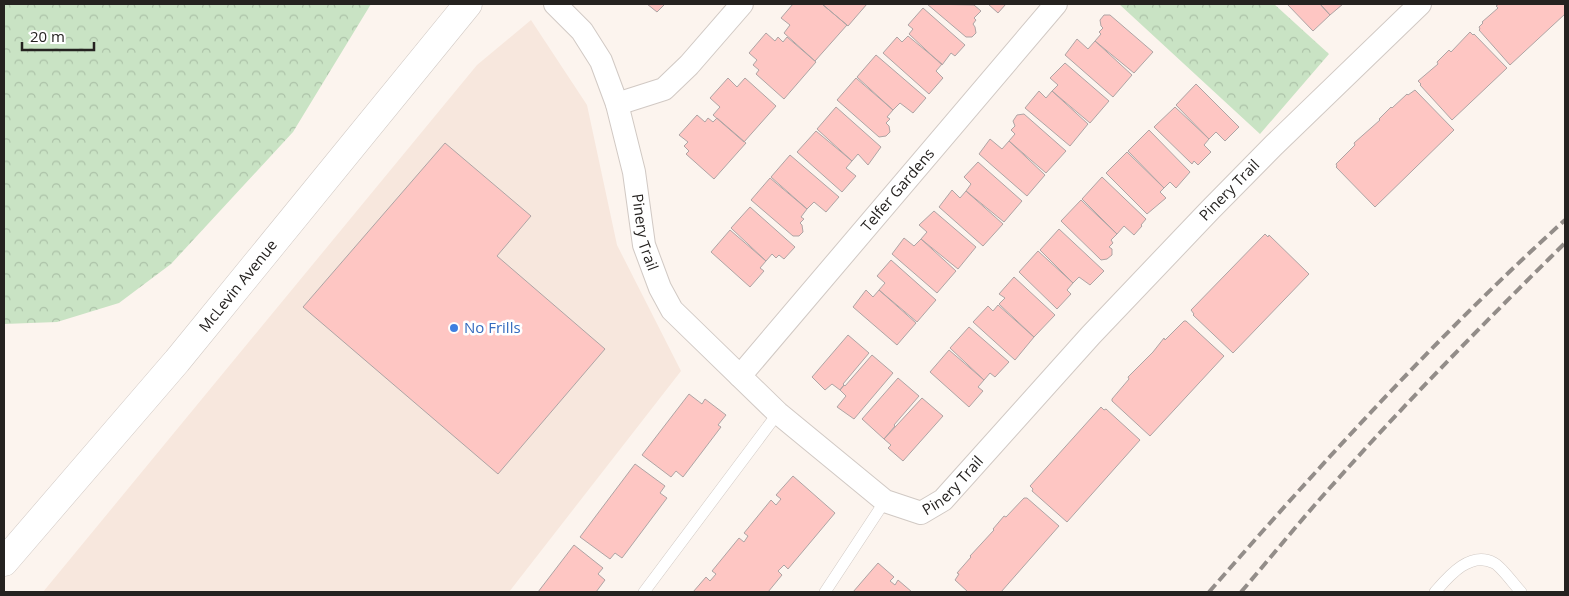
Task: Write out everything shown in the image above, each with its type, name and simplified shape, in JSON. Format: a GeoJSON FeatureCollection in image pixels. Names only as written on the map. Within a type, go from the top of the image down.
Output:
{"type":"FeatureCollection","features":[{"type":"Feature","properties":{"kind":"street","name":"McLevin Avenue"},"geometry":{"type":"LineString","coordinates":[[4,562],[177,361],[468,4]]}},
{"type":"Feature","properties":{"kind":"street","name":"Pinery Trail"},"geometry":{"type":"LineString","coordinates":[[555,4],[582,31],[601,61],[617,104],[634,172],[644,246],[660,288],[672,310],[778,412],[885,501],[921,513],[943,500],[1092,335],[1210,210],[1274,145],[1420,4]]}},
{"type":"Feature","properties":{"kind":"street"},"geometry":{"type":"LineString","coordinates":[[617,104],[664,90],[689,65],[742,4]]}},
{"type":"Feature","properties":{"kind":"street","name":"Telfer Gardens"},"geometry":{"type":"LineString","coordinates":[[740,376],[1056,4]]}},
{"type":"Feature","properties":{"kind":"lane"},"geometry":{"type":"LineString","coordinates":[[644,592],[778,412]]}},
{"type":"Feature","properties":{"kind":"lane"},"geometry":{"type":"LineString","coordinates":[[825,592],[885,501]]}},
{"type":"Feature","properties":{"kind":"lane"},"geometry":{"type":"LineString","coordinates":[[1435,592],[1457,568],[1480,560],[1495,563],[1521,592]]}},
{"type":"Feature","properties":{"kind":"shaded area"},"geometry":{"type":"Polygon","coordinates":[[[531,20],[587,105],[617,245],[681,371],[509,592],[43,592],[477,65],[531,20]]]}},
{"type":"Feature","properties":{"kind":"green space"},"geometry":{"type":"Polygon","coordinates":[[[4,4],[371,4],[293,132],[171,264],[119,303],[57,322],[4,324],[4,4]]]}},
{"type":"Feature","properties":{"kind":"green space"},"geometry":{"type":"Polygon","coordinates":[[[1119,4],[1274,4],[1329,54],[1260,134],[1119,4]]]}},
{"type":"Feature","properties":{"kind":"building"},"geometry":{"type":"Polygon","coordinates":[[[647,4],[665,4],[657,12],[647,4]]]}},
{"type":"Feature","properties":{"kind":"building"},"geometry":{"type":"Polygon","coordinates":[[[793,4],[822,4],[847,25],[815,61],[784,33],[790,25],[781,18],[793,4]]]}},
{"type":"Feature","properties":{"kind":"building"},"geometry":{"type":"Polygon","coordinates":[[[822,4],[867,4],[848,26],[822,4]]]}},
{"type":"Feature","properties":{"kind":"building"},"geometry":{"type":"Polygon","coordinates":[[[927,4],[974,5],[981,11],[974,18],[976,20],[973,24],[976,33],[972,37],[966,37],[927,4]]]}},
{"type":"Feature","properties":{"kind":"building"},"geometry":{"type":"Polygon","coordinates":[[[988,4],[1006,4],[998,13],[988,4]]]}},
{"type":"Feature","properties":{"kind":"building"},"geometry":{"type":"Polygon","coordinates":[[[1287,4],[1320,4],[1330,15],[1313,31],[1287,4]]]}},
{"type":"Feature","properties":{"kind":"building"},"geometry":{"type":"Polygon","coordinates":[[[1320,4],[1343,4],[1330,15],[1320,4]]]}},
{"type":"Feature","properties":{"kind":"building"},"geometry":{"type":"Polygon","coordinates":[[[1499,4],[1565,4],[1565,14],[1510,65],[1479,30],[1482,22],[1498,8],[1496,6],[1499,4]]]}},
{"type":"Feature","properties":{"kind":"building"},"geometry":{"type":"Polygon","coordinates":[[[923,8],[965,45],[955,56],[951,53],[942,65],[909,34],[913,29],[908,25],[923,8]]]}},
{"type":"Feature","properties":{"kind":"building"},"geometry":{"type":"Polygon","coordinates":[[[1104,15],[1110,15],[1153,52],[1134,73],[1095,41],[1101,34],[1099,32],[1103,28],[1100,20],[1104,15]]]}},
{"type":"Feature","properties":{"kind":"building"},"geometry":{"type":"Polygon","coordinates":[[[1470,32],[1507,68],[1452,120],[1418,81],[1438,64],[1437,62],[1449,50],[1451,52],[1470,32]]]}},
{"type":"Feature","properties":{"kind":"building"},"geometry":{"type":"Polygon","coordinates":[[[766,33],[775,41],[778,37],[783,42],[787,37],[816,62],[784,99],[756,74],[759,70],[753,65],[757,60],[749,53],[766,33]]]}},
{"type":"Feature","properties":{"kind":"building"},"geometry":{"type":"Polygon","coordinates":[[[908,36],[942,64],[936,71],[943,78],[929,94],[883,53],[897,37],[902,42],[908,36]]]}},
{"type":"Feature","properties":{"kind":"building"},"geometry":{"type":"Polygon","coordinates":[[[1077,39],[1088,49],[1095,41],[1132,75],[1113,97],[1065,55],[1077,39]]]}},
{"type":"Feature","properties":{"kind":"building"},"geometry":{"type":"Polygon","coordinates":[[[876,55],[926,98],[913,113],[900,103],[893,110],[857,77],[876,55]]]}},
{"type":"Feature","properties":{"kind":"building"},"geometry":{"type":"Polygon","coordinates":[[[1065,63],[1109,101],[1090,123],[1052,91],[1058,85],[1050,78],[1065,63]]]}},
{"type":"Feature","properties":{"kind":"building"},"geometry":{"type":"Polygon","coordinates":[[[728,78],[737,87],[745,78],[776,106],[744,142],[713,115],[720,107],[710,98],[728,78]]]}},
{"type":"Feature","properties":{"kind":"building"},"geometry":{"type":"Polygon","coordinates":[[[856,78],[893,110],[887,117],[890,119],[886,123],[889,126],[890,132],[886,136],[879,137],[837,100],[856,78]]]}},
{"type":"Feature","properties":{"kind":"building"},"geometry":{"type":"Polygon","coordinates":[[[1196,84],[1239,127],[1225,141],[1216,132],[1209,139],[1176,105],[1196,84]]]}},
{"type":"Feature","properties":{"kind":"building"},"geometry":{"type":"Polygon","coordinates":[[[1415,90],[1454,130],[1375,207],[1336,167],[1336,164],[1355,145],[1354,143],[1380,120],[1391,107],[1415,90]]]}},
{"type":"Feature","properties":{"kind":"building"},"geometry":{"type":"Polygon","coordinates":[[[1039,91],[1046,98],[1052,91],[1088,124],[1070,146],[1025,108],[1039,91]]]}},
{"type":"Feature","properties":{"kind":"building"},"geometry":{"type":"Polygon","coordinates":[[[836,107],[881,147],[868,165],[858,154],[852,161],[817,129],[836,107]]]}},
{"type":"Feature","properties":{"kind":"building"},"geometry":{"type":"Polygon","coordinates":[[[1175,107],[1209,139],[1204,145],[1211,152],[1198,165],[1194,161],[1192,164],[1154,127],[1175,107]]]}},
{"type":"Feature","properties":{"kind":"building"},"geometry":{"type":"Polygon","coordinates":[[[1024,114],[1066,151],[1046,173],[1009,141],[1015,134],[1011,130],[1015,126],[1013,121],[1017,115],[1024,114]]]}},
{"type":"Feature","properties":{"kind":"building"},"geometry":{"type":"Polygon","coordinates":[[[697,115],[705,122],[708,118],[713,122],[717,118],[746,143],[714,179],[686,154],[689,151],[684,146],[688,142],[679,135],[697,115]]]}},
{"type":"Feature","properties":{"kind":"building"},"geometry":{"type":"Polygon","coordinates":[[[1149,130],[1190,172],[1176,188],[1170,182],[1164,188],[1128,151],[1149,130]]]}},
{"type":"Feature","properties":{"kind":"building"},"geometry":{"type":"Polygon","coordinates":[[[816,131],[852,161],[846,168],[856,176],[842,192],[797,152],[816,131]]]}},
{"type":"Feature","properties":{"kind":"building"},"geometry":{"type":"Polygon","coordinates":[[[990,139],[1002,149],[1009,141],[1045,175],[1027,196],[979,154],[990,139]]]}},
{"type":"Feature","properties":{"kind":"building","name":"No Frills"},"geometry":{"type":"Polygon","coordinates":[[[445,143],[531,216],[497,256],[605,349],[498,474],[303,307],[445,143]]]}},
{"type":"Feature","properties":{"kind":"building"},"geometry":{"type":"Polygon","coordinates":[[[1127,152],[1164,188],[1160,192],[1166,198],[1147,214],[1106,173],[1127,152]]]}},
{"type":"Feature","properties":{"kind":"building"},"geometry":{"type":"Polygon","coordinates":[[[790,155],[839,197],[826,212],[814,202],[807,209],[771,177],[790,155]]]}},
{"type":"Feature","properties":{"kind":"building"},"geometry":{"type":"Polygon","coordinates":[[[978,162],[1022,201],[1004,222],[966,191],[971,184],[964,177],[978,162]]]}},
{"type":"Feature","properties":{"kind":"building"},"geometry":{"type":"Polygon","coordinates":[[[1102,177],[1146,219],[1134,235],[1124,226],[1117,234],[1082,199],[1102,177]]]}},
{"type":"Feature","properties":{"kind":"building"},"geometry":{"type":"Polygon","coordinates":[[[770,178],[807,209],[801,217],[804,219],[800,223],[803,232],[799,236],[793,236],[751,200],[770,178]]]}},
{"type":"Feature","properties":{"kind":"building"},"geometry":{"type":"Polygon","coordinates":[[[952,190],[960,198],[966,191],[1003,224],[983,246],[939,207],[952,190]]]}},
{"type":"Feature","properties":{"kind":"building"},"geometry":{"type":"Polygon","coordinates":[[[1081,200],[1117,234],[1111,240],[1113,243],[1109,247],[1112,249],[1112,255],[1107,259],[1101,260],[1061,221],[1081,200]]]}},
{"type":"Feature","properties":{"kind":"building"},"geometry":{"type":"Polygon","coordinates":[[[750,207],[795,247],[784,259],[779,255],[776,258],[772,254],[766,261],[731,228],[750,207]]]}},
{"type":"Feature","properties":{"kind":"building"},"geometry":{"type":"Polygon","coordinates":[[[934,211],[976,247],[958,269],[921,239],[927,232],[919,225],[934,211]]]}},
{"type":"Feature","properties":{"kind":"building"},"geometry":{"type":"Polygon","coordinates":[[[1059,229],[1104,271],[1090,285],[1079,277],[1073,283],[1040,250],[1059,229]]]}},
{"type":"Feature","properties":{"kind":"building"},"geometry":{"type":"Polygon","coordinates":[[[730,230],[766,261],[760,268],[764,271],[750,287],[711,252],[730,230]]]}},
{"type":"Feature","properties":{"kind":"building"},"geometry":{"type":"Polygon","coordinates":[[[1265,234],[1268,237],[1269,235],[1309,274],[1233,353],[1193,315],[1191,310],[1265,234]]]}},
{"type":"Feature","properties":{"kind":"building"},"geometry":{"type":"Polygon","coordinates":[[[904,238],[914,246],[921,239],[956,271],[937,293],[892,254],[904,238]]]}},
{"type":"Feature","properties":{"kind":"building"},"geometry":{"type":"Polygon","coordinates":[[[1038,251],[1073,283],[1067,290],[1071,294],[1057,309],[1019,272],[1038,251]]]}},
{"type":"Feature","properties":{"kind":"building"},"geometry":{"type":"Polygon","coordinates":[[[891,260],[936,300],[917,322],[879,290],[885,283],[877,276],[891,260]]]}},
{"type":"Feature","properties":{"kind":"building"},"geometry":{"type":"Polygon","coordinates":[[[1014,277],[1055,315],[1034,337],[999,304],[1005,298],[999,294],[1014,277]]]}},
{"type":"Feature","properties":{"kind":"building"},"geometry":{"type":"Polygon","coordinates":[[[866,290],[873,297],[879,290],[916,323],[897,345],[853,307],[866,290]]]}},
{"type":"Feature","properties":{"kind":"building"},"geometry":{"type":"Polygon","coordinates":[[[998,305],[1034,337],[1015,360],[973,322],[988,306],[993,311],[998,305]]]}},
{"type":"Feature","properties":{"kind":"building"},"geometry":{"type":"Polygon","coordinates":[[[1184,321],[1224,356],[1150,436],[1112,399],[1129,379],[1128,377],[1164,338],[1165,340],[1184,321]]]}},
{"type":"Feature","properties":{"kind":"building"},"geometry":{"type":"Polygon","coordinates":[[[969,327],[1009,362],[995,377],[990,373],[984,380],[950,348],[969,327]]]}},
{"type":"Feature","properties":{"kind":"building"},"geometry":{"type":"Polygon","coordinates":[[[848,335],[869,353],[840,390],[832,384],[825,390],[812,377],[848,335]]]}},
{"type":"Feature","properties":{"kind":"building"},"geometry":{"type":"Polygon","coordinates":[[[949,350],[984,380],[978,387],[983,391],[969,407],[930,372],[949,350]]]}},
{"type":"Feature","properties":{"kind":"building"},"geometry":{"type":"Polygon","coordinates":[[[872,355],[893,373],[854,419],[837,407],[846,396],[840,390],[872,355]]]}},
{"type":"Feature","properties":{"kind":"building"},"geometry":{"type":"Polygon","coordinates":[[[898,378],[919,396],[884,439],[862,419],[898,378]]]}},
{"type":"Feature","properties":{"kind":"building"},"geometry":{"type":"Polygon","coordinates":[[[689,394],[702,404],[705,399],[726,415],[718,425],[721,427],[683,477],[676,471],[671,477],[642,455],[689,394]]]}},
{"type":"Feature","properties":{"kind":"building"},"geometry":{"type":"Polygon","coordinates":[[[922,398],[943,416],[903,461],[888,448],[891,445],[884,439],[922,398]]]}},
{"type":"Feature","properties":{"kind":"building"},"geometry":{"type":"Polygon","coordinates":[[[1101,407],[1104,410],[1106,409],[1140,440],[1067,522],[1032,491],[1033,489],[1030,486],[1101,407]]]}},
{"type":"Feature","properties":{"kind":"building"},"geometry":{"type":"Polygon","coordinates":[[[635,464],[665,486],[660,493],[667,498],[622,558],[615,553],[610,559],[580,537],[635,464]]]}},
{"type":"Feature","properties":{"kind":"building"},"geometry":{"type":"Polygon","coordinates":[[[793,476],[835,513],[788,569],[784,565],[778,571],[782,575],[768,592],[693,592],[706,577],[710,581],[716,574],[712,571],[739,538],[744,542],[748,536],[744,533],[771,500],[776,505],[781,499],[776,495],[793,476]]]}},
{"type":"Feature","properties":{"kind":"building"},"geometry":{"type":"Polygon","coordinates":[[[1024,498],[1027,498],[1059,526],[1001,592],[968,592],[955,580],[959,574],[957,573],[1004,516],[1006,517],[1024,498]]]}},
{"type":"Feature","properties":{"kind":"building"},"geometry":{"type":"Polygon","coordinates":[[[574,545],[603,568],[598,574],[605,580],[596,592],[538,592],[574,545]]]}},
{"type":"Feature","properties":{"kind":"building"},"geometry":{"type":"Polygon","coordinates":[[[878,563],[894,577],[890,581],[895,585],[898,580],[912,592],[853,592],[878,563]]]}},
{"type":"Feature","properties":{"kind":"railway"},"geometry":{"type":"LineString","coordinates":[[1209,592],[1294,496],[1426,354],[1565,220]]}},
{"type":"Feature","properties":{"kind":"railway"},"geometry":{"type":"LineString","coordinates":[[1241,592],[1392,419],[1565,243]]}},
{"type":"Feature","properties":{"kind":"place","name":"No Frills"},"geometry":{"type":"Point","coordinates":[454,328]}}]}
